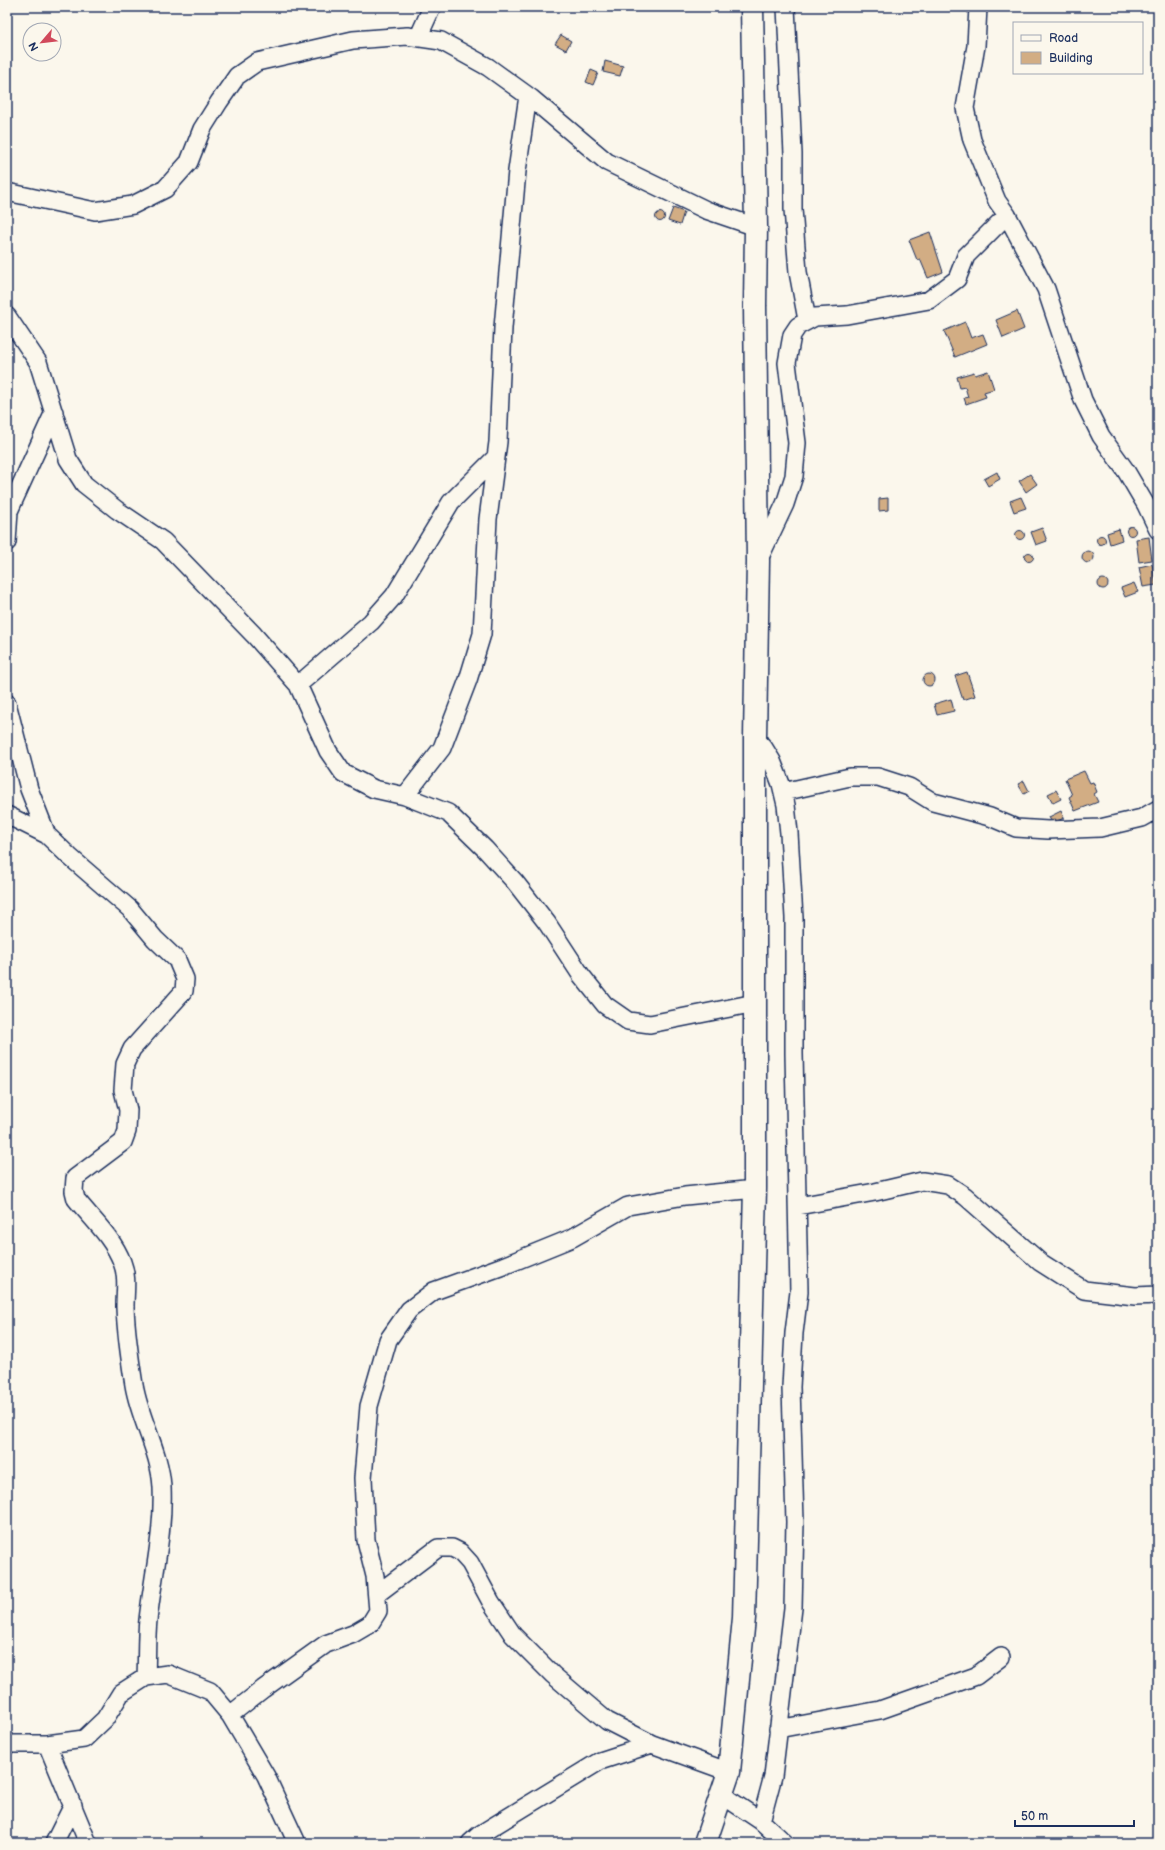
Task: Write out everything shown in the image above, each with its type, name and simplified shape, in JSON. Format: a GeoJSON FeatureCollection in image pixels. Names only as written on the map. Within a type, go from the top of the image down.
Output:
{"type":"FeatureCollection","features":[{"type":"Feature","properties":{"kind":"main road"},"geometry":{"type":"LineString","coordinates":[[705,1843],[729,1772],[744,1618],[755,1189],[755,738],[758,561],[755,306],[756,227],[752,7]]}},
{"type":"Feature","properties":{"kind":"street"},"geometry":{"type":"LineString","coordinates":[[418,38],[432,7]]}},
{"type":"Feature","properties":{"kind":"street"},"geometry":{"type":"LineString","coordinates":[[786,7],[793,209],[798,272],[807,320]]}},
{"type":"Feature","properties":{"kind":"street"},"geometry":{"type":"LineString","coordinates":[[978,7],[976,46],[965,108],[972,140],[997,201],[1007,215],[1046,289],[1082,400],[1101,436],[1126,471],[1146,505],[1158,530]]}},
{"type":"Feature","properties":{"kind":"street"},"geometry":{"type":"LineString","coordinates":[[7,192],[95,211],[133,205],[165,189],[189,162],[202,129],[218,102],[237,76],[257,62],[353,40],[407,36],[441,41],[488,67],[528,96],[607,162],[706,210],[756,227]]}},
{"type":"Feature","properties":{"kind":"street"},"geometry":{"type":"LineString","coordinates":[[405,796],[442,748],[468,680],[482,634],[488,518],[496,457],[503,328],[518,164],[528,96]]}},
{"type":"Feature","properties":{"kind":"street"},"geometry":{"type":"LineString","coordinates":[[758,561],[785,504],[794,476],[797,443],[788,364],[792,334],[798,326],[815,317],[847,315],[929,300],[957,279],[966,256],[1007,215]]}},
{"type":"Feature","properties":{"kind":"street"},"geometry":{"type":"LineString","coordinates":[[7,316],[38,362],[68,458],[84,484],[117,510],[163,541],[254,635],[298,685],[328,751],[343,773],[374,789],[405,796],[448,813],[485,849],[515,882],[547,923],[581,975],[604,1005],[628,1021],[650,1024],[755,1003]]}},
{"type":"Feature","properties":{"kind":"street"},"geometry":{"type":"LineString","coordinates":[[7,542],[9,511],[54,412]]}},
{"type":"Feature","properties":{"kind":"street"},"geometry":{"type":"LineString","coordinates":[[298,685],[371,622],[394,596],[451,502],[496,457]]}},
{"type":"Feature","properties":{"kind":"street"},"geometry":{"type":"LineString","coordinates":[[7,703],[29,789],[47,835]]}},
{"type":"Feature","properties":{"kind":"street"},"geometry":{"type":"LineString","coordinates":[[755,738],[764,748],[772,761],[783,792],[789,833],[794,918],[794,1054],[799,1292],[794,1333],[791,1387],[795,1522],[793,1600],[773,1776],[761,1821]]}},
{"type":"Feature","properties":{"kind":"street"},"geometry":{"type":"LineString","coordinates":[[783,792],[850,776],[878,777],[909,786],[932,802],[990,818],[1016,828],[1048,830],[1100,828],[1142,818],[1158,809]]}},
{"type":"Feature","properties":{"kind":"street"},"geometry":{"type":"LineString","coordinates":[[7,815],[47,835],[70,858],[130,909],[155,939],[177,960],[186,979],[184,990],[132,1049],[125,1064],[123,1090],[128,1110],[127,1131],[123,1142],[75,1178],[74,1191],[76,1199],[109,1237],[122,1262],[126,1277],[125,1306],[134,1386],[139,1410],[149,1432],[158,1459],[162,1487],[161,1528],[148,1621],[146,1677]]}},
{"type":"Feature","properties":{"kind":"street"},"geometry":{"type":"LineString","coordinates":[[798,1206],[875,1192],[922,1181],[948,1184],[965,1196],[1040,1262],[1084,1290],[1135,1296],[1158,1295]]}},
{"type":"Feature","properties":{"kind":"street"},"geometry":{"type":"LineString","coordinates":[[230,1715],[263,1689],[326,1644],[353,1634],[370,1624],[378,1610],[375,1576],[366,1540],[363,1478],[369,1406],[388,1340],[409,1310],[434,1291],[503,1266],[572,1238],[628,1206],[684,1196],[755,1189]]}},
{"type":"Feature","properties":{"kind":"street"},"geometry":{"type":"LineString","coordinates":[[376,1594],[438,1548],[452,1548],[460,1552],[470,1562],[491,1602],[513,1635],[553,1675],[607,1721],[652,1744],[729,1772]]}},
{"type":"Feature","properties":{"kind":"street"},"geometry":{"type":"LineString","coordinates":[[778,1728],[880,1710],[976,1676],[1001,1657]]}},
{"type":"Feature","properties":{"kind":"street"},"geometry":{"type":"LineString","coordinates":[[7,1744],[47,1744],[84,1739],[105,1719],[121,1693],[146,1677],[168,1674],[188,1680],[210,1691],[230,1715],[266,1776],[297,1843]]}},
{"type":"Feature","properties":{"kind":"street"},"geometry":{"type":"LineString","coordinates":[[47,1744],[88,1843]]}},
{"type":"Feature","properties":{"kind":"street"},"geometry":{"type":"LineString","coordinates":[[470,1843],[479,1835],[600,1761],[652,1744]]}},
{"type":"Feature","properties":{"kind":"street"},"geometry":{"type":"LineString","coordinates":[[722,1795],[761,1821],[786,1843]]}},
{"type":"Feature","properties":{"kind":"street"},"geometry":{"type":"LineString","coordinates":[[54,1843],[72,1805]]}},
{"type":"Feature","properties":{"kind":"building"},"geometry":{"type":"Polygon","coordinates":[[[561,35],[571,41],[566,50],[555,44],[561,35]]]}},
{"type":"Feature","properties":{"kind":"building"},"geometry":{"type":"Polygon","coordinates":[[[605,61],[623,66],[620,76],[603,72],[605,61]]]}},
{"type":"Feature","properties":{"kind":"building"},"geometry":{"type":"Polygon","coordinates":[[[591,70],[598,73],[593,85],[586,82],[591,70]]]}},
{"type":"Feature","properties":{"kind":"building"},"geometry":{"type":"Polygon","coordinates":[[[673,208],[684,212],[680,225],[668,221],[673,208]]]}},
{"type":"Feature","properties":{"kind":"building"},"geometry":{"type":"Polygon","coordinates":[[[660,212],[665,217],[660,222],[655,217],[660,212]]]}},
{"type":"Feature","properties":{"kind":"building"},"geometry":{"type":"Polygon","coordinates":[[[930,232],[943,272],[928,278],[920,259],[917,260],[909,240],[930,232]]]}},
{"type":"Feature","properties":{"kind":"building"},"geometry":{"type":"Polygon","coordinates":[[[1017,311],[1024,329],[1003,338],[996,320],[1017,311]]]}},
{"type":"Feature","properties":{"kind":"building"},"geometry":{"type":"Polygon","coordinates":[[[965,322],[971,338],[983,334],[987,344],[955,357],[944,331],[965,322]]]}},
{"type":"Feature","properties":{"kind":"building"},"geometry":{"type":"Polygon","coordinates":[[[988,371],[994,389],[984,392],[986,397],[966,404],[964,398],[968,397],[965,387],[960,388],[957,377],[974,372],[975,375],[988,371]]]}},
{"type":"Feature","properties":{"kind":"building"},"geometry":{"type":"Polygon","coordinates":[[[997,472],[1000,479],[988,486],[984,479],[997,472]]]}},
{"type":"Feature","properties":{"kind":"building"},"geometry":{"type":"Polygon","coordinates":[[[1030,474],[1037,484],[1026,492],[1019,481],[1030,474]]]}},
{"type":"Feature","properties":{"kind":"building"},"geometry":{"type":"Polygon","coordinates":[[[1021,497],[1026,508],[1014,512],[1010,501],[1021,497]]]}},
{"type":"Feature","properties":{"kind":"building"},"geometry":{"type":"Polygon","coordinates":[[[888,498],[888,510],[879,511],[879,499],[888,498]]]}},
{"type":"Feature","properties":{"kind":"building"},"geometry":{"type":"Polygon","coordinates":[[[1131,526],[1136,531],[1131,536],[1126,531],[1131,526]]]}},
{"type":"Feature","properties":{"kind":"building"},"geometry":{"type":"Polygon","coordinates":[[[1042,528],[1047,541],[1036,545],[1031,532],[1042,528]]]}},
{"type":"Feature","properties":{"kind":"building"},"geometry":{"type":"Polygon","coordinates":[[[1119,529],[1122,540],[1110,544],[1107,533],[1119,529]]]}},
{"type":"Feature","properties":{"kind":"building"},"geometry":{"type":"Polygon","coordinates":[[[1020,530],[1025,535],[1020,540],[1015,535],[1020,530]]]}},
{"type":"Feature","properties":{"kind":"building"},"geometry":{"type":"Polygon","coordinates":[[[1101,535],[1106,540],[1101,545],[1096,540],[1101,535]]]}},
{"type":"Feature","properties":{"kind":"building"},"geometry":{"type":"Polygon","coordinates":[[[1149,537],[1152,560],[1139,562],[1136,539],[1149,537]]]}},
{"type":"Feature","properties":{"kind":"building"},"geometry":{"type":"Polygon","coordinates":[[[1086,551],[1090,551],[1094,557],[1090,563],[1086,563],[1082,559],[1082,555],[1086,551]]]}},
{"type":"Feature","properties":{"kind":"building"},"geometry":{"type":"Polygon","coordinates":[[[1029,552],[1034,557],[1029,562],[1024,557],[1029,552]]]}},
{"type":"Feature","properties":{"kind":"building"},"geometry":{"type":"Polygon","coordinates":[[[1152,564],[1156,585],[1143,587],[1139,567],[1152,564]]]}},
{"type":"Feature","properties":{"kind":"building"},"geometry":{"type":"Polygon","coordinates":[[[1101,579],[1105,579],[1107,580],[1107,588],[1101,589],[1098,586],[1098,582],[1101,579]]]}},
{"type":"Feature","properties":{"kind":"building"},"geometry":{"type":"Polygon","coordinates":[[[1134,583],[1138,592],[1125,597],[1121,588],[1134,583]]]}},
{"type":"Feature","properties":{"kind":"building"},"geometry":{"type":"Polygon","coordinates":[[[967,672],[975,696],[963,700],[955,676],[967,672]]]}},
{"type":"Feature","properties":{"kind":"building"},"geometry":{"type":"Polygon","coordinates":[[[927,674],[931,674],[935,680],[931,686],[927,686],[923,682],[923,678],[927,674]]]}},
{"type":"Feature","properties":{"kind":"building"},"geometry":{"type":"Polygon","coordinates":[[[951,699],[954,711],[937,715],[934,704],[951,699]]]}},
{"type":"Feature","properties":{"kind":"building"},"geometry":{"type":"Polygon","coordinates":[[[1084,771],[1090,783],[1093,782],[1097,792],[1094,794],[1098,802],[1075,811],[1069,797],[1072,795],[1065,779],[1084,771]]]}},
{"type":"Feature","properties":{"kind":"building"},"geometry":{"type":"Polygon","coordinates":[[[1024,781],[1029,791],[1024,794],[1018,784],[1024,781]]]}},
{"type":"Feature","properties":{"kind":"building"},"geometry":{"type":"Polygon","coordinates":[[[1056,790],[1061,799],[1053,803],[1048,794],[1056,790]]]}},
{"type":"Feature","properties":{"kind":"building"},"geometry":{"type":"Polygon","coordinates":[[[1061,811],[1064,818],[1052,823],[1049,817],[1061,811]]]}}]}
